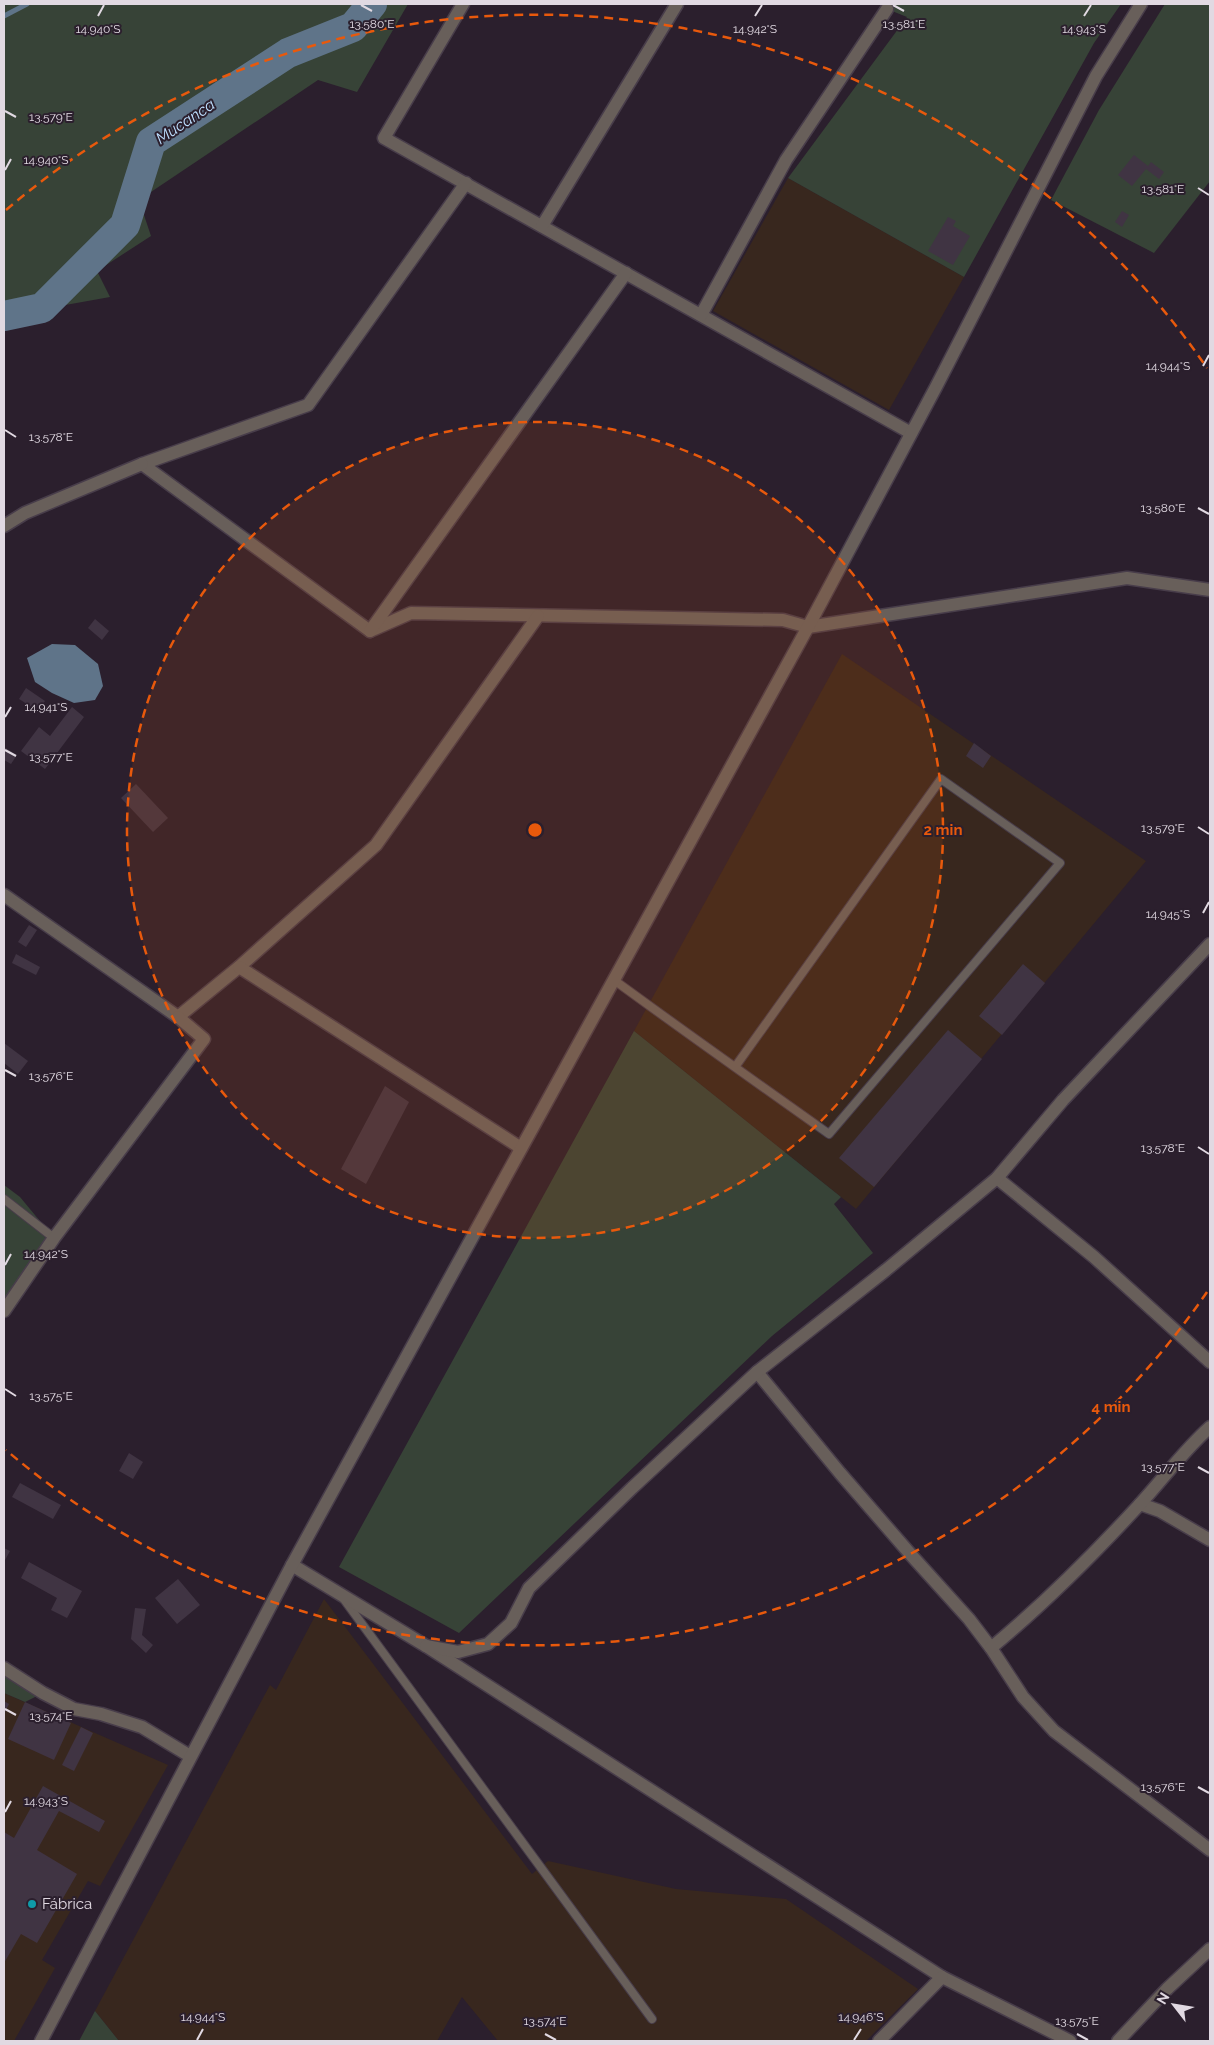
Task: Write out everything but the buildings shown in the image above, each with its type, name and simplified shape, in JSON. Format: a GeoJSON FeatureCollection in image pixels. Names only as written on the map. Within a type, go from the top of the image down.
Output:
{"type":"FeatureCollection","features":[{"type":"Feature","properties":{"kind":"street"},"geometry":{"type":"LineString","coordinates":[[463,4],[384,138],[911,433]]}},
{"type":"Feature","properties":{"kind":"street"},"geometry":{"type":"LineString","coordinates":[[542,226],[677,4]]}},
{"type":"Feature","properties":{"kind":"street"},"geometry":{"type":"LineString","coordinates":[[41,2041],[292,1565],[808,627],[1096,76],[1141,4]]}},
{"type":"Feature","properties":{"kind":"street"},"geometry":{"type":"LineString","coordinates":[[701,315],[786,160],[888,9]]}},
{"type":"Feature","properties":{"kind":"street"},"geometry":{"type":"LineString","coordinates":[[4,526],[25,513],[142,464],[308,404],[466,183]]}},
{"type":"Feature","properties":{"kind":"street"},"geometry":{"type":"LineString","coordinates":[[370,631],[626,273]]}},
{"type":"Feature","properties":{"kind":"street"},"geometry":{"type":"LineString","coordinates":[[142,464],[370,631]]}},
{"type":"Feature","properties":{"kind":"street"},"geometry":{"type":"LineString","coordinates":[[370,631],[411,613],[783,620],[808,627],[1127,578],[1210,590]]}},
{"type":"Feature","properties":{"kind":"street"},"geometry":{"type":"LineString","coordinates":[[178,1017],[240,967],[376,845],[538,616]]}},
{"type":"Feature","properties":{"kind":"street"},"geometry":{"type":"LineString","coordinates":[[4,895],[178,1017],[204,1039],[54,1238],[4,1311]]}},
{"type":"Feature","properties":{"kind":"street"},"geometry":{"type":"LineString","coordinates":[[426,1646],[458,1652],[488,1644],[512,1623],[528,1588],[757,1372],[886,1270],[997,1178],[1063,1100],[1210,944]]}},
{"type":"Feature","properties":{"kind":"street"},"geometry":{"type":"LineString","coordinates":[[240,967],[521,1148]]}},
{"type":"Feature","properties":{"kind":"street"},"geometry":{"type":"LineString","coordinates":[[997,1178],[1094,1257],[1210,1362]]}},
{"type":"Feature","properties":{"kind":"street"},"geometry":{"type":"LineString","coordinates":[[757,1372],[840,1473],[969,1619],[992,1648],[1024,1697],[1054,1731],[1210,1850]]}},
{"type":"Feature","properties":{"kind":"street"},"geometry":{"type":"LineString","coordinates":[[992,1648],[1052,1593],[1140,1504],[1210,1427]]}},
{"type":"Feature","properties":{"kind":"street"},"geometry":{"type":"LineString","coordinates":[[1140,1504],[1160,1511],[1210,1540]]}},
{"type":"Feature","properties":{"kind":"street"},"geometry":{"type":"LineString","coordinates":[[292,1565],[426,1646],[942,1976],[1070,2041]]}},
{"type":"Feature","properties":{"kind":"street"},"geometry":{"type":"LineString","coordinates":[[4,1668],[43,1693],[74,1709],[101,1714],[142,1727],[190,1756]]}},
{"type":"Feature","properties":{"kind":"street"},"geometry":{"type":"LineString","coordinates":[[1118,2041],[1210,1949]]}},
{"type":"Feature","properties":{"kind":"street"},"geometry":{"type":"LineString","coordinates":[[879,2041],[942,1976]]}},
{"type":"Feature","properties":{"kind":"lane"},"geometry":{"type":"LineString","coordinates":[[614,980],[735,1067],[829,1134],[1060,863],[940,779],[735,1067]]}},
{"type":"Feature","properties":{"kind":"lane"},"geometry":{"type":"LineString","coordinates":[[4,1198],[54,1238]]}},
{"type":"Feature","properties":{"kind":"lane"},"geometry":{"type":"LineString","coordinates":[[340,1595],[652,2020]]}},
{"type":"Feature","properties":{"kind":"shaded area"},"geometry":{"type":"Polygon","coordinates":[[[788,178],[964,277],[889,410],[713,311],[788,178]]]}},
{"type":"Feature","properties":{"kind":"shaded area"},"geometry":{"type":"Polygon","coordinates":[[[842,654],[1146,861],[856,1209],[634,1031],[842,654]]]}},
{"type":"Feature","properties":{"kind":"shaded area"},"geometry":{"type":"Polygon","coordinates":[[[324,1599],[532,1874],[548,1861],[676,1889],[786,1899],[918,1989],[866,2041],[498,2041],[462,1997],[437,2041],[119,2041],[95,2011],[270,1685],[276,1690],[324,1599]]]}},
{"type":"Feature","properties":{"kind":"shaded area"},"geometry":{"type":"Polygon","coordinates":[[[4,1693],[168,1765],[100,1886],[88,1881],[42,1960],[55,1968],[14,2041],[4,2041],[4,1693]]]}},
{"type":"Feature","properties":{"kind":"green space"},"geometry":{"type":"Polygon","coordinates":[[[4,4],[408,4],[357,92],[318,80],[139,200],[151,236],[97,271],[110,297],[4,316],[4,4]]]}},
{"type":"Feature","properties":{"kind":"green space"},"geometry":{"type":"Polygon","coordinates":[[[887,4],[1121,4],[1094,43],[964,277],[788,178],[907,17],[887,9],[887,4]]]}},
{"type":"Feature","properties":{"kind":"green space"},"geometry":{"type":"Polygon","coordinates":[[[1165,4],[1210,4],[1210,181],[1154,253],[1051,200],[1099,110],[1165,4]]]}},
{"type":"Feature","properties":{"kind":"green space"},"geometry":{"type":"Polygon","coordinates":[[[634,1031],[841,1197],[834,1204],[873,1253],[772,1336],[459,1633],[339,1567],[634,1031]]]}},
{"type":"Feature","properties":{"kind":"green space"},"geometry":{"type":"Polygon","coordinates":[[[4,1185],[20,1197],[54,1238],[4,1311],[4,1185]]]}},
{"type":"Feature","properties":{"kind":"green space"},"geometry":{"type":"Polygon","coordinates":[[[4,1668],[43,1693],[25,1702],[4,1693],[4,1668]]]}},
{"type":"Feature","properties":{"kind":"green space"},"geometry":{"type":"Polygon","coordinates":[[[95,2011],[119,2041],[79,2041],[95,2011]]]}},
{"type":"Feature","properties":{"kind":"water"},"geometry":{"type":"Polygon","coordinates":[[[52,644],[75,645],[98,664],[103,686],[95,700],[74,703],[52,693],[35,682],[27,658],[52,644]]]}},
{"type":"Feature","properties":{"kind":"waterway"},"geometry":{"type":"LineString","coordinates":[[4,16],[27,4]]}},
{"type":"Feature","properties":{"kind":"waterway","name":"Mucanca"},"geometry":{"type":"LineString","coordinates":[[4,316],[42,308],[125,225],[151,142],[288,53],[353,27],[372,4]]}},
{"type":"Feature","properties":{"kind":"place","name":"Fábrica"},"geometry":{"type":"Point","coordinates":[32,1904]}}]}
